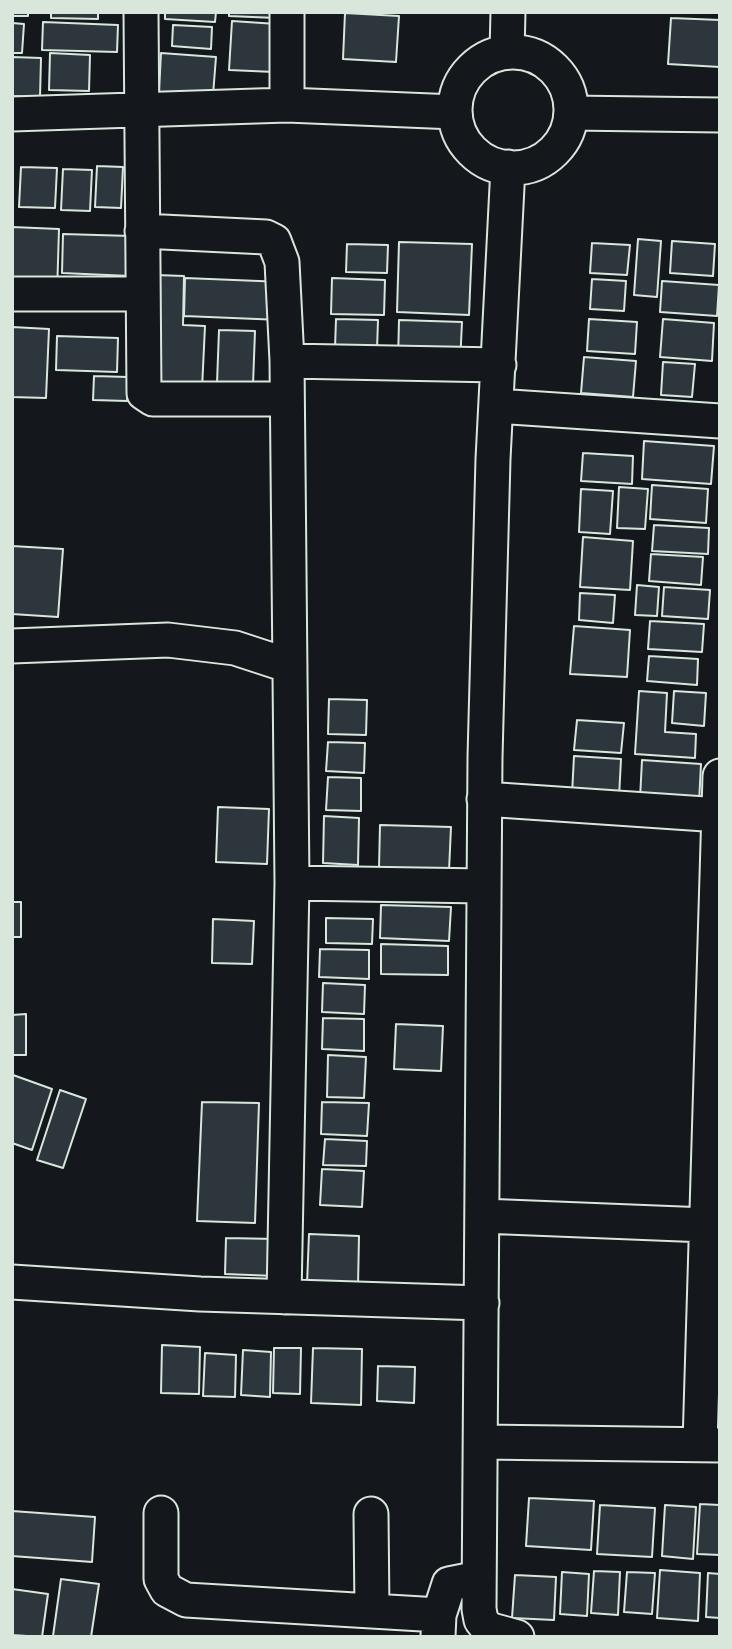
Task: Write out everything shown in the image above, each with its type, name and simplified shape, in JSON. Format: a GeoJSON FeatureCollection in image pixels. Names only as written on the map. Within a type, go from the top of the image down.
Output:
{"type":"FeatureCollection","features":[{"type":"Feature","properties":{"kind":"street"},"geometry":{"type":"LineString","coordinates":[[141,12],[141,387],[147,397],[287,399]]}},
{"type":"Feature","properties":{"kind":"street"},"geometry":{"type":"LineString","coordinates":[[287,12],[287,105]]}},
{"type":"Feature","properties":{"kind":"street"},"geometry":{"type":"LineString","coordinates":[[507,52],[508,12]]}},
{"type":"Feature","properties":{"kind":"street"},"geometry":{"type":"LineString","coordinates":[[507,52],[536,57],[560,75],[569,93],[571,113],[561,142],[551,154],[538,163],[508,167],[492,164],[477,155],[466,143],[456,112],[458,91],[469,72],[486,58],[507,52]]}},
{"type":"Feature","properties":{"kind":"street"},"geometry":{"type":"LineString","coordinates":[[12,114],[287,105],[456,112]]}},
{"type":"Feature","properties":{"kind":"street"},"geometry":{"type":"LineString","coordinates":[[571,113],[720,115]]}},
{"type":"Feature","properties":{"kind":"street"},"geometry":{"type":"LineString","coordinates":[[508,167],[496,406],[484,799],[479,1609],[483,1625],[493,1632],[517,1637]]}},
{"type":"Feature","properties":{"kind":"street"},"geometry":{"type":"LineString","coordinates":[[142,231],[266,237],[274,241],[279,248],[285,281],[292,883],[284,1297]]}},
{"type":"Feature","properties":{"kind":"street"},"geometry":{"type":"LineString","coordinates":[[12,294],[142,294]]}},
{"type":"Feature","properties":{"kind":"street"},"geometry":{"type":"LineString","coordinates":[[287,360],[499,365]]}},
{"type":"Feature","properties":{"kind":"street"},"geometry":{"type":"LineString","coordinates":[[496,406],[720,421]]}},
{"type":"Feature","properties":{"kind":"street"},"geometry":{"type":"LineString","coordinates":[[12,646],[168,640],[235,648],[290,666]]}},
{"type":"Feature","properties":{"kind":"street"},"geometry":{"type":"LineString","coordinates":[[481,1442],[710,1445],[706,1225],[720,776]]}},
{"type":"Feature","properties":{"kind":"street"},"geometry":{"type":"LineString","coordinates":[[484,799],[719,815]]}},
{"type":"Feature","properties":{"kind":"street"},"geometry":{"type":"LineString","coordinates":[[292,883],[484,886]]}},
{"type":"Feature","properties":{"kind":"street"},"geometry":{"type":"LineString","coordinates":[[482,1216],[706,1225]]}},
{"type":"Feature","properties":{"kind":"street"},"geometry":{"type":"LineString","coordinates":[[12,1282],[284,1297],[482,1303]]}},
{"type":"Feature","properties":{"kind":"street"},"geometry":{"type":"LineString","coordinates":[[161,1513],[161,1579],[167,1590],[176,1596],[230,1604],[372,1611],[439,1626],[449,1584],[479,1578]]}},
{"type":"Feature","properties":{"kind":"street"},"geometry":{"type":"LineString","coordinates":[[371,1514],[372,1611]]}},
{"type":"Feature","properties":{"kind":"building"},"geometry":{"type":"Polygon","coordinates":[[[12,12],[28,12],[28,16],[12,16],[12,12]]]}},
{"type":"Feature","properties":{"kind":"building"},"geometry":{"type":"Polygon","coordinates":[[[51,12],[98,12],[98,19],[51,18],[51,12]]]}},
{"type":"Feature","properties":{"kind":"building"},"geometry":{"type":"Polygon","coordinates":[[[165,12],[216,12],[215,22],[165,19],[165,12]]]}},
{"type":"Feature","properties":{"kind":"building"},"geometry":{"type":"Polygon","coordinates":[[[229,12],[277,12],[276,18],[229,16],[229,12]]]}},
{"type":"Feature","properties":{"kind":"building"},"geometry":{"type":"Polygon","coordinates":[[[345,13],[399,16],[396,62],[343,59],[345,13]]]}},
{"type":"Feature","properties":{"kind":"building"},"geometry":{"type":"Polygon","coordinates":[[[671,18],[720,20],[720,67],[668,64],[671,18]]]}},
{"type":"Feature","properties":{"kind":"building"},"geometry":{"type":"Polygon","coordinates":[[[232,21],[277,24],[274,72],[229,70],[232,21]]]}},
{"type":"Feature","properties":{"kind":"building"},"geometry":{"type":"Polygon","coordinates":[[[43,22],[118,25],[117,52],[42,50],[43,22]]]}},
{"type":"Feature","properties":{"kind":"building"},"geometry":{"type":"Polygon","coordinates":[[[12,23],[24,24],[22,53],[12,53],[12,23]]]}},
{"type":"Feature","properties":{"kind":"building"},"geometry":{"type":"Polygon","coordinates":[[[173,25],[212,27],[211,49],[172,46],[173,25]]]}},
{"type":"Feature","properties":{"kind":"building"},"geometry":{"type":"Polygon","coordinates":[[[50,53],[90,55],[89,91],[49,90],[50,53]]]}},
{"type":"Feature","properties":{"kind":"building"},"geometry":{"type":"Polygon","coordinates":[[[161,53],[216,57],[213,95],[159,92],[161,53]]]}},
{"type":"Feature","properties":{"kind":"building"},"geometry":{"type":"Polygon","coordinates":[[[12,57],[41,58],[40,97],[12,96],[12,57]]]}},
{"type":"Feature","properties":{"kind":"building"},"geometry":{"type":"Polygon","coordinates":[[[97,166],[123,167],[121,208],[95,207],[97,166]]]}},
{"type":"Feature","properties":{"kind":"building"},"geometry":{"type":"Polygon","coordinates":[[[21,167],[57,168],[55,208],[19,207],[21,167]]]}},
{"type":"Feature","properties":{"kind":"building"},"geometry":{"type":"Polygon","coordinates":[[[63,169],[92,170],[90,211],[61,210],[63,169]]]}},
{"type":"Feature","properties":{"kind":"building"},"geometry":{"type":"Polygon","coordinates":[[[12,227],[59,229],[57,294],[12,292],[12,227]]]}},
{"type":"Feature","properties":{"kind":"building"},"geometry":{"type":"Polygon","coordinates":[[[63,234],[131,236],[130,276],[62,273],[63,234]]]}},
{"type":"Feature","properties":{"kind":"building"},"geometry":{"type":"Polygon","coordinates":[[[638,239],[661,241],[657,297],[634,295],[638,239]]]}},
{"type":"Feature","properties":{"kind":"building"},"geometry":{"type":"Polygon","coordinates":[[[672,241],[715,244],[713,276],[670,273],[672,241]]]}},
{"type":"Feature","properties":{"kind":"building"},"geometry":{"type":"Polygon","coordinates":[[[399,242],[472,244],[469,315],[397,312],[399,242]]]}},
{"type":"Feature","properties":{"kind":"building"},"geometry":{"type":"Polygon","coordinates":[[[592,243],[630,245],[627,275],[590,273],[592,243]]]}},
{"type":"Feature","properties":{"kind":"building"},"geometry":{"type":"Polygon","coordinates":[[[347,244],[388,245],[387,273],[346,272],[347,244]]]}},
{"type":"Feature","properties":{"kind":"building"},"geometry":{"type":"Polygon","coordinates":[[[156,275],[184,276],[183,325],[205,326],[202,389],[151,387],[156,275]]]}},
{"type":"Feature","properties":{"kind":"building"},"geometry":{"type":"Polygon","coordinates":[[[185,278],[283,282],[281,320],[184,316],[185,278]]]}},
{"type":"Feature","properties":{"kind":"building"},"geometry":{"type":"Polygon","coordinates":[[[332,278],[385,280],[384,315],[331,314],[332,278]]]}},
{"type":"Feature","properties":{"kind":"building"},"geometry":{"type":"Polygon","coordinates":[[[592,279],[626,281],[624,311],[590,309],[592,279]]]}},
{"type":"Feature","properties":{"kind":"building"},"geometry":{"type":"Polygon","coordinates":[[[662,281],[719,285],[717,316],[660,312],[662,281]]]}},
{"type":"Feature","properties":{"kind":"building"},"geometry":{"type":"Polygon","coordinates":[[[336,319],[378,320],[377,350],[335,348],[336,319]]]}},
{"type":"Feature","properties":{"kind":"building"},"geometry":{"type":"Polygon","coordinates":[[[589,319],[637,322],[635,354],[587,351],[589,319]]]}},
{"type":"Feature","properties":{"kind":"building"},"geometry":{"type":"Polygon","coordinates":[[[663,319],[714,323],[712,361],[660,357],[663,319]]]}},
{"type":"Feature","properties":{"kind":"building"},"geometry":{"type":"Polygon","coordinates":[[[399,320],[462,322],[460,364],[398,361],[399,320]]]}},
{"type":"Feature","properties":{"kind":"building"},"geometry":{"type":"Polygon","coordinates":[[[12,327],[49,329],[46,398],[12,397],[12,327]]]}},
{"type":"Feature","properties":{"kind":"building"},"geometry":{"type":"Polygon","coordinates":[[[219,330],[255,331],[253,385],[217,383],[219,330]]]}},
{"type":"Feature","properties":{"kind":"building"},"geometry":{"type":"Polygon","coordinates":[[[57,336],[118,338],[117,372],[56,370],[57,336]]]}},
{"type":"Feature","properties":{"kind":"building"},"geometry":{"type":"Polygon","coordinates":[[[584,357],[636,361],[633,397],[581,393],[584,357]]]}},
{"type":"Feature","properties":{"kind":"building"},"geometry":{"type":"Polygon","coordinates":[[[663,362],[695,364],[692,397],[661,395],[663,362]]]}},
{"type":"Feature","properties":{"kind":"building"},"geometry":{"type":"Polygon","coordinates":[[[94,376],[128,377],[127,401],[93,400],[94,376]]]}},
{"type":"Feature","properties":{"kind":"building"},"geometry":{"type":"Polygon","coordinates":[[[644,441],[714,446],[711,484],[642,479],[644,441]]]}},
{"type":"Feature","properties":{"kind":"building"},"geometry":{"type":"Polygon","coordinates":[[[583,453],[633,456],[632,484],[581,481],[583,453]]]}},
{"type":"Feature","properties":{"kind":"building"},"geometry":{"type":"Polygon","coordinates":[[[652,485],[708,489],[706,523],[650,519],[652,485]]]}},
{"type":"Feature","properties":{"kind":"building"},"geometry":{"type":"Polygon","coordinates":[[[619,487],[648,489],[645,529],[617,528],[619,487]]]}},
{"type":"Feature","properties":{"kind":"building"},"geometry":{"type":"Polygon","coordinates":[[[581,489],[613,491],[610,534],[579,532],[581,489]]]}},
{"type":"Feature","properties":{"kind":"building"},"geometry":{"type":"Polygon","coordinates":[[[654,525],[709,528],[708,554],[652,551],[654,525]]]}},
{"type":"Feature","properties":{"kind":"building"},"geometry":{"type":"Polygon","coordinates":[[[583,537],[633,541],[630,590],[580,587],[583,537]]]}},
{"type":"Feature","properties":{"kind":"building"},"geometry":{"type":"Polygon","coordinates":[[[12,546],[63,549],[58,617],[12,614],[12,546]]]}},
{"type":"Feature","properties":{"kind":"building"},"geometry":{"type":"Polygon","coordinates":[[[651,554],[703,557],[701,585],[649,581],[651,554]]]}},
{"type":"Feature","properties":{"kind":"building"},"geometry":{"type":"Polygon","coordinates":[[[637,585],[659,587],[657,616],[635,615],[637,585]]]}},
{"type":"Feature","properties":{"kind":"building"},"geometry":{"type":"Polygon","coordinates":[[[664,587],[710,590],[708,619],[662,616],[664,587]]]}},
{"type":"Feature","properties":{"kind":"building"},"geometry":{"type":"Polygon","coordinates":[[[580,593],[615,595],[613,623],[579,620],[580,593]]]}},
{"type":"Feature","properties":{"kind":"building"},"geometry":{"type":"Polygon","coordinates":[[[650,621],[704,624],[702,652],[648,649],[650,621]]]}},
{"type":"Feature","properties":{"kind":"building"},"geometry":{"type":"Polygon","coordinates":[[[574,626],[630,630],[627,677],[570,674],[574,626]]]}},
{"type":"Feature","properties":{"kind":"building"},"geometry":{"type":"Polygon","coordinates":[[[649,656],[698,659],[697,685],[647,681],[649,656]]]}},
{"type":"Feature","properties":{"kind":"building"},"geometry":{"type":"Polygon","coordinates":[[[639,691],[667,693],[665,732],[696,734],[695,758],[635,754],[639,691]]]}},
{"type":"Feature","properties":{"kind":"building"},"geometry":{"type":"Polygon","coordinates":[[[674,691],[706,693],[704,726],[672,723],[674,691]]]}},
{"type":"Feature","properties":{"kind":"building"},"geometry":{"type":"Polygon","coordinates":[[[329,699],[367,700],[366,735],[328,734],[329,699]]]}},
{"type":"Feature","properties":{"kind":"building"},"geometry":{"type":"Polygon","coordinates":[[[577,720],[624,723],[621,753],[574,750],[577,720]]]}},
{"type":"Feature","properties":{"kind":"building"},"geometry":{"type":"Polygon","coordinates":[[[328,742],[365,743],[364,773],[326,771],[328,742]]]}},
{"type":"Feature","properties":{"kind":"building"},"geometry":{"type":"Polygon","coordinates":[[[574,756],[621,759],[619,797],[572,794],[574,756]]]}},
{"type":"Feature","properties":{"kind":"building"},"geometry":{"type":"Polygon","coordinates":[[[642,760],[701,764],[699,803],[640,799],[642,760]]]}},
{"type":"Feature","properties":{"kind":"building"},"geometry":{"type":"Polygon","coordinates":[[[328,777],[361,778],[361,811],[326,810],[328,777]]]}},
{"type":"Feature","properties":{"kind":"building"},"geometry":{"type":"Polygon","coordinates":[[[218,807],[269,809],[267,864],[216,862],[218,807]]]}},
{"type":"Feature","properties":{"kind":"building"},"geometry":{"type":"Polygon","coordinates":[[[324,816],[359,818],[358,865],[323,863],[324,816]]]}},
{"type":"Feature","properties":{"kind":"building"},"geometry":{"type":"Polygon","coordinates":[[[380,825],[451,827],[449,871],[379,868],[380,825]]]}},
{"type":"Feature","properties":{"kind":"building"},"geometry":{"type":"Polygon","coordinates":[[[12,902],[21,902],[21,937],[12,937],[12,902]]]}},
{"type":"Feature","properties":{"kind":"building"},"geometry":{"type":"Polygon","coordinates":[[[381,905],[451,907],[449,941],[380,938],[381,905]]]}},
{"type":"Feature","properties":{"kind":"building"},"geometry":{"type":"Polygon","coordinates":[[[326,918],[373,919],[372,944],[326,943],[326,918]]]}},
{"type":"Feature","properties":{"kind":"building"},"geometry":{"type":"Polygon","coordinates":[[[213,919],[254,921],[252,964],[212,963],[213,919]]]}},
{"type":"Feature","properties":{"kind":"building"},"geometry":{"type":"Polygon","coordinates":[[[381,944],[448,946],[448,975],[381,974],[381,944]]]}},
{"type":"Feature","properties":{"kind":"building"},"geometry":{"type":"Polygon","coordinates":[[[320,949],[369,950],[369,979],[319,977],[320,949]]]}},
{"type":"Feature","properties":{"kind":"building"},"geometry":{"type":"Polygon","coordinates":[[[323,983],[365,985],[364,1014],[322,1012],[323,983]]]}},
{"type":"Feature","properties":{"kind":"building"},"geometry":{"type":"Polygon","coordinates":[[[26,1014],[26,1055],[12,1055],[12,1015],[26,1014]]]}},
{"type":"Feature","properties":{"kind":"building"},"geometry":{"type":"Polygon","coordinates":[[[323,1018],[364,1019],[364,1051],[322,1049],[323,1018]]]}},
{"type":"Feature","properties":{"kind":"building"},"geometry":{"type":"Polygon","coordinates":[[[396,1024],[443,1026],[441,1071],[394,1069],[396,1024]]]}},
{"type":"Feature","properties":{"kind":"building"},"geometry":{"type":"Polygon","coordinates":[[[328,1055],[366,1057],[364,1098],[327,1097],[328,1055]]]}},
{"type":"Feature","properties":{"kind":"building"},"geometry":{"type":"Polygon","coordinates":[[[13,1075],[52,1089],[32,1150],[12,1143],[13,1075]]]}},
{"type":"Feature","properties":{"kind":"building"},"geometry":{"type":"Polygon","coordinates":[[[60,1090],[86,1099],[63,1168],[37,1160],[60,1090]]]}},
{"type":"Feature","properties":{"kind":"building"},"geometry":{"type":"Polygon","coordinates":[[[202,1102],[259,1103],[255,1223],[197,1221],[202,1102]]]}},
{"type":"Feature","properties":{"kind":"building"},"geometry":{"type":"Polygon","coordinates":[[[322,1102],[369,1103],[367,1136],[321,1134],[322,1102]]]}},
{"type":"Feature","properties":{"kind":"building"},"geometry":{"type":"Polygon","coordinates":[[[325,1139],[367,1141],[366,1166],[323,1165],[325,1139]]]}},
{"type":"Feature","properties":{"kind":"building"},"geometry":{"type":"Polygon","coordinates":[[[322,1169],[364,1171],[362,1207],[320,1205],[322,1169]]]}},
{"type":"Feature","properties":{"kind":"building"},"geometry":{"type":"Polygon","coordinates":[[[309,1234],[359,1236],[358,1286],[307,1284],[309,1234]]]}},
{"type":"Feature","properties":{"kind":"building"},"geometry":{"type":"Polygon","coordinates":[[[226,1238],[276,1239],[275,1276],[225,1274],[226,1238]]]}},
{"type":"Feature","properties":{"kind":"building"},"geometry":{"type":"Polygon","coordinates":[[[162,1345],[200,1347],[199,1394],[161,1393],[162,1345]]]}},
{"type":"Feature","properties":{"kind":"building"},"geometry":{"type":"Polygon","coordinates":[[[274,1348],[301,1348],[300,1394],[273,1393],[274,1348]]]}},
{"type":"Feature","properties":{"kind":"building"},"geometry":{"type":"Polygon","coordinates":[[[313,1348],[362,1349],[361,1405],[311,1403],[313,1348]]]}},
{"type":"Feature","properties":{"kind":"building"},"geometry":{"type":"Polygon","coordinates":[[[243,1350],[271,1352],[270,1397],[241,1395],[243,1350]]]}},
{"type":"Feature","properties":{"kind":"building"},"geometry":{"type":"Polygon","coordinates":[[[205,1353],[236,1355],[235,1397],[203,1396],[205,1353]]]}},
{"type":"Feature","properties":{"kind":"building"},"geometry":{"type":"Polygon","coordinates":[[[378,1366],[415,1367],[414,1403],[377,1401],[378,1366]]]}},
{"type":"Feature","properties":{"kind":"building"},"geometry":{"type":"Polygon","coordinates":[[[720,1369],[720,1406],[717,1406],[720,1369]]]}},
{"type":"Feature","properties":{"kind":"building"},"geometry":{"type":"Polygon","coordinates":[[[529,1498],[594,1501],[591,1550],[526,1546],[529,1498]]]}},
{"type":"Feature","properties":{"kind":"building"},"geometry":{"type":"Polygon","coordinates":[[[700,1504],[720,1505],[720,1555],[697,1554],[700,1504]]]}},
{"type":"Feature","properties":{"kind":"building"},"geometry":{"type":"Polygon","coordinates":[[[600,1505],[655,1508],[652,1557],[597,1554],[600,1505]]]}},
{"type":"Feature","properties":{"kind":"building"},"geometry":{"type":"Polygon","coordinates":[[[665,1505],[696,1507],[693,1559],[662,1556],[665,1505]]]}},
{"type":"Feature","properties":{"kind":"building"},"geometry":{"type":"Polygon","coordinates":[[[12,1511],[95,1517],[92,1562],[12,1556],[12,1511]]]}},
{"type":"Feature","properties":{"kind":"building"},"geometry":{"type":"Polygon","coordinates":[[[660,1570],[700,1573],[698,1621],[657,1618],[660,1570]]]}},
{"type":"Feature","properties":{"kind":"building"},"geometry":{"type":"Polygon","coordinates":[[[594,1571],[620,1572],[618,1615],[591,1613],[594,1571]]]}},
{"type":"Feature","properties":{"kind":"building"},"geometry":{"type":"Polygon","coordinates":[[[562,1572],[589,1574],[587,1616],[560,1614],[562,1572]]]}},
{"type":"Feature","properties":{"kind":"building"},"geometry":{"type":"Polygon","coordinates":[[[627,1572],[655,1573],[652,1614],[624,1612],[627,1572]]]}},
{"type":"Feature","properties":{"kind":"building"},"geometry":{"type":"Polygon","coordinates":[[[708,1573],[720,1574],[720,1618],[706,1617],[708,1573]]]}},
{"type":"Feature","properties":{"kind":"building"},"geometry":{"type":"Polygon","coordinates":[[[515,1575],[556,1577],[554,1620],[512,1618],[515,1575]]]}},
{"type":"Feature","properties":{"kind":"building"},"geometry":{"type":"Polygon","coordinates":[[[61,1579],[99,1584],[91,1637],[53,1636],[61,1579]]]}},
{"type":"Feature","properties":{"kind":"building"},"geometry":{"type":"Polygon","coordinates":[[[12,1589],[48,1594],[42,1637],[12,1635],[12,1589]]]}}]}
